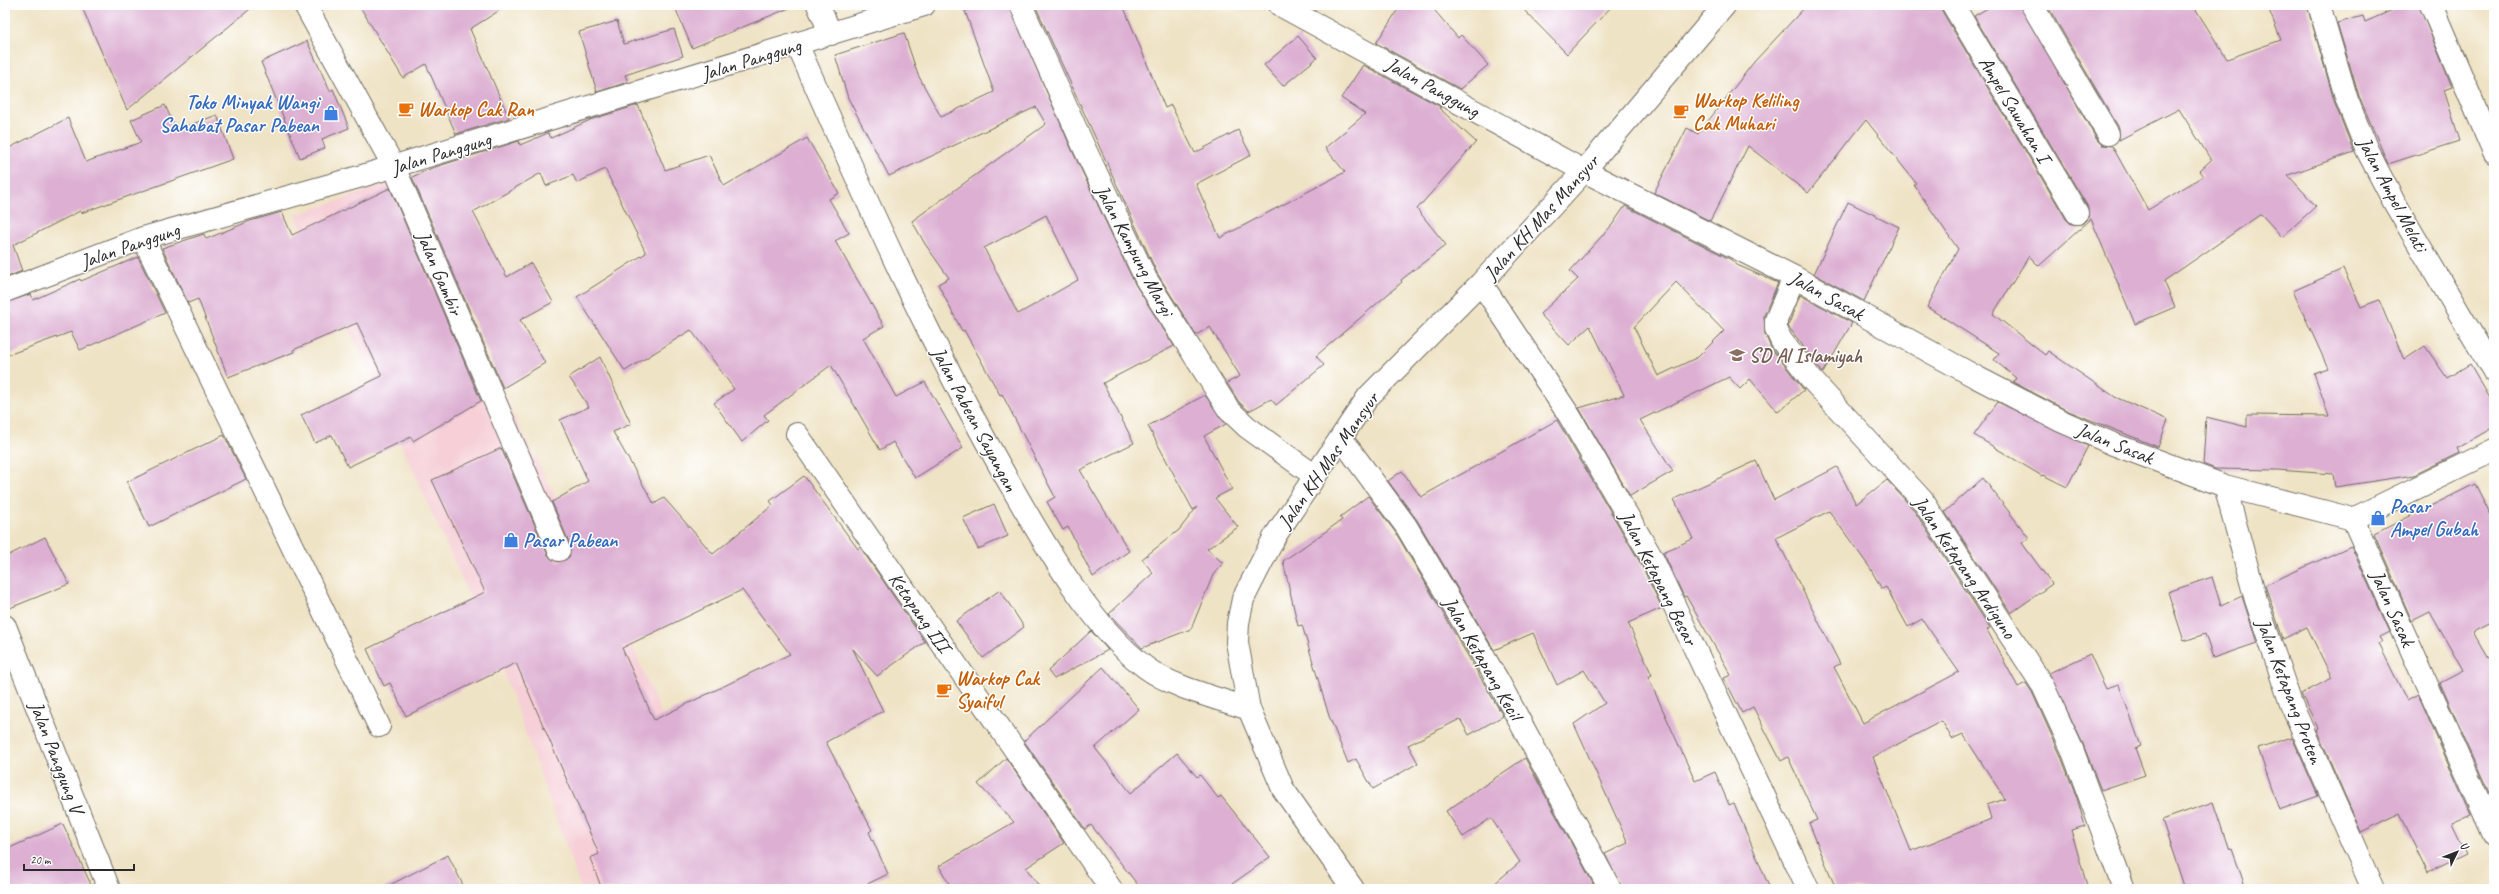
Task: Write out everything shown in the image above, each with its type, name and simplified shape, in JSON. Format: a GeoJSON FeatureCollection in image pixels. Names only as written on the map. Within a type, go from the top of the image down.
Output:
{"type":"FeatureCollection","features":[{"type":"Feature","properties":{"kind":"street","name":"Jalan Gambir"},"geometry":{"type":"LineString","coordinates":[[305,5],[394,166],[559,550]]}},
{"type":"Feature","properties":{"kind":"street"},"geometry":{"type":"LineString","coordinates":[[818,5],[831,34]]}},
{"type":"Feature","properties":{"kind":"street","name":"Jalan Panggung"},"geometry":{"type":"LineString","coordinates":[[5,291],[143,238],[394,166],[924,5]]}},
{"type":"Feature","properties":{"kind":"street","name":"Jalan Kampung Margi"},"geometry":{"type":"LineString","coordinates":[[1021,5],[1105,193],[1154,292],[1229,410],[1247,428],[1315,476]]}},
{"type":"Feature","properties":{"kind":"street","name":"Jalan Panggung"},"geometry":{"type":"LineString","coordinates":[[1280,5],[1584,171]]}},
{"type":"Feature","properties":{"kind":"street","name":"Jalan KH Mas Mansyur"},"geometry":{"type":"LineString","coordinates":[[1353,889],[1283,789],[1249,709],[1238,642],[1238,623],[1243,599],[1275,536],[1368,397],[1481,283],[1584,171],[1725,5]]}},
{"type":"Feature","properties":{"kind":"street","name":"Ampel Sawahan I"},"geometry":{"type":"LineString","coordinates":[[1953,5],[2077,213]]}},
{"type":"Feature","properties":{"kind":"street"},"geometry":{"type":"LineString","coordinates":[[2032,5],[2108,134]]}},
{"type":"Feature","properties":{"kind":"street","name":"Jalan Ampel Melati"},"geometry":{"type":"LineString","coordinates":[[2319,5],[2346,100],[2367,150],[2395,204],[2494,372]]}},
{"type":"Feature","properties":{"kind":"street"},"geometry":{"type":"LineString","coordinates":[[2431,5],[2494,152]]}},
{"type":"Feature","properties":{"kind":"street","name":"Jalan Pabean Sayangan"},"geometry":{"type":"LineString","coordinates":[[797,44],[859,186],[920,315],[987,444],[1040,537],[1104,629],[1146,668],[1190,689],[1249,709]]}},
{"type":"Feature","properties":{"kind":"street","name":"Jalan Sasak"},"geometry":{"type":"LineString","coordinates":[[1584,171],[1794,277],[1976,377],[2061,421],[2113,444],[2225,486],[2353,519],[2494,835]]}},
{"type":"Feature","properties":{"kind":"street"},"geometry":{"type":"LineString","coordinates":[[143,238],[379,726]]}},
{"type":"Feature","properties":{"kind":"street","name":"Jalan Ketapang Ardiguno"},"geometry":{"type":"LineString","coordinates":[[1794,277],[1776,320],[1776,329],[1781,340],[1812,380],[1923,501],[2043,686],[2072,749],[2124,889]]}},
{"type":"Feature","properties":{"kind":"street","name":"Jalan Ketapang Besar"},"geometry":{"type":"LineString","coordinates":[[1481,283],[1569,415],[1652,558],[1808,889]]}},
{"type":"Feature","properties":{"kind":"street","name":"Ketapang III"},"geometry":{"type":"LineString","coordinates":[[797,434],[1111,889]]}},
{"type":"Feature","properties":{"kind":"street","name":"Jalan Ketapang Kecil"},"geometry":{"type":"LineString","coordinates":[[1341,438],[1406,526],[1497,679],[1610,889]]}},
{"type":"Feature","properties":{"kind":"street"},"geometry":{"type":"LineString","coordinates":[[2353,519],[2493,454]]}},
{"type":"Feature","properties":{"kind":"street","name":"Jalan Ketapang Proten"},"geometry":{"type":"LineString","coordinates":[[2225,486],[2256,600],[2291,704],[2373,889]]}},
{"type":"Feature","properties":{"kind":"street","name":"Jalan Panggung V"},"geometry":{"type":"LineString","coordinates":[[5,626],[109,889]]}},
{"type":"Feature","properties":{"kind":"shaded area","name":"Pasar Pabean"},"geometry":{"type":"Polygon","coordinates":[[[392,182],[630,640],[735,889],[581,889],[505,676],[369,372],[296,215],[392,182]]]}},
{"type":"Feature","properties":{"kind":"building"},"geometry":{"type":"Polygon","coordinates":[[[81,5],[255,5],[127,110],[81,5]]]}},
{"type":"Feature","properties":{"kind":"building"},"geometry":{"type":"Polygon","coordinates":[[[359,5],[508,5],[470,29],[509,118],[456,134],[426,64],[403,78],[359,5]]]}},
{"type":"Feature","properties":{"kind":"building"},"geometry":{"type":"Polygon","coordinates":[[[674,5],[794,5],[794,6],[692,48],[674,5]]]}},
{"type":"Feature","properties":{"kind":"building"},"geometry":{"type":"Polygon","coordinates":[[[982,5],[1009,5],[1072,150],[1135,284],[1174,346],[1103,383],[1134,443],[1080,470],[1129,551],[1093,577],[1068,527],[1063,530],[1047,502],[1055,497],[1002,394],[1000,395],[964,330],[962,331],[938,284],[949,278],[925,244],[912,221],[1046,124],[1036,107],[889,176],[848,98],[835,55],[904,33],[918,75],[941,117],[994,92],[965,11],[982,5]],[[1046,215],[984,248],[1018,314],[1078,280],[1046,215]]]}},
{"type":"Feature","properties":{"kind":"building"},"geometry":{"type":"Polygon","coordinates":[[[1035,5],[1123,5],[1165,108],[1171,105],[1195,153],[1238,130],[1251,155],[1196,184],[1220,238],[1345,172],[1325,148],[1365,114],[1341,98],[1363,65],[1441,107],[1439,108],[1476,142],[1417,209],[1446,245],[1401,280],[1402,282],[1316,356],[1324,365],[1276,405],[1271,399],[1249,411],[1239,402],[1227,383],[1240,376],[1210,327],[1196,335],[1157,273],[1035,5]]]}},
{"type":"Feature","properties":{"kind":"building"},"geometry":{"type":"Polygon","coordinates":[[[1401,5],[1430,5],[1458,38],[1461,35],[1488,65],[1460,89],[1376,43],[1401,5]]]}},
{"type":"Feature","properties":{"kind":"building"},"geometry":{"type":"Polygon","coordinates":[[[1519,5],[1613,5],[1567,54],[1519,5]]]}},
{"type":"Feature","properties":{"kind":"building"},"geometry":{"type":"Polygon","coordinates":[[[1807,5],[1941,5],[1942,11],[2066,219],[2071,224],[2083,224],[2088,219],[2088,207],[1974,16],[1993,5],[2020,5],[2097,140],[2102,145],[2112,146],[2148,210],[2203,176],[2199,171],[2211,160],[2179,109],[2119,140],[2119,128],[2047,5],[2193,5],[2227,59],[2281,40],[2267,5],[2307,5],[2335,104],[2354,152],[2288,175],[2316,206],[2282,237],[2261,214],[2164,281],[2175,307],[2135,324],[2091,219],[2039,266],[2029,256],[1993,314],[2045,355],[2048,351],[2115,397],[2168,420],[2158,447],[2066,410],[2013,382],[2016,378],[1994,360],[1999,353],[1927,307],[1958,249],[1914,185],[1916,183],[1866,120],[1808,193],[1748,146],[1710,221],[1654,193],[1687,128],[1698,134],[1754,62],[1807,5]]]}},
{"type":"Feature","properties":{"kind":"building"},"geometry":{"type":"Polygon","coordinates":[[[2404,5],[2419,5],[2452,87],[2444,90],[2460,141],[2388,164],[2359,96],[2337,23],[2363,16],[2365,22],[2404,5]]]}},
{"type":"Feature","properties":{"kind":"building"},"geometry":{"type":"Polygon","coordinates":[[[617,21],[624,44],[674,29],[683,56],[625,75],[628,82],[597,92],[579,32],[617,21]]]}},
{"type":"Feature","properties":{"kind":"building"},"geometry":{"type":"Polygon","coordinates":[[[1298,36],[1317,58],[1283,86],[1264,65],[1298,36]]]}},
{"type":"Feature","properties":{"kind":"building"},"geometry":{"type":"Polygon","coordinates":[[[307,41],[330,91],[333,89],[349,128],[322,139],[325,148],[300,158],[261,62],[307,41]]]}},
{"type":"Feature","properties":{"kind":"building"},"geometry":{"type":"Polygon","coordinates":[[[165,105],[176,130],[217,115],[233,159],[81,213],[80,211],[13,245],[22,271],[5,278],[5,150],[68,118],[86,162],[141,142],[131,120],[165,105]]]}},
{"type":"Feature","properties":{"kind":"building"},"geometry":{"type":"Polygon","coordinates":[[[638,105],[665,170],[709,155],[724,186],[807,138],[839,193],[829,199],[849,233],[835,241],[884,326],[863,338],[896,397],[925,382],[963,448],[915,478],[893,442],[880,450],[831,365],[764,415],[768,420],[742,442],[714,403],[734,389],[691,330],[625,371],[577,297],[646,253],[605,169],[577,183],[573,175],[546,186],[541,173],[473,212],[507,277],[531,263],[553,302],[520,320],[545,363],[503,388],[412,177],[432,168],[519,141],[520,145],[548,133],[551,138],[590,120],[638,105]]]}},
{"type":"Feature","properties":{"kind":"building"},"geometry":{"type":"Polygon","coordinates":[[[390,188],[481,401],[413,441],[411,437],[348,467],[332,435],[315,443],[301,415],[382,376],[357,323],[293,350],[294,352],[228,377],[198,299],[188,303],[162,248],[204,234],[206,239],[250,221],[282,212],[292,235],[390,188]]]}},
{"type":"Feature","properties":{"kind":"building"},"geometry":{"type":"Polygon","coordinates":[[[1848,202],[1899,227],[1864,301],[1814,274],[1848,202]]]}},
{"type":"Feature","properties":{"kind":"building"},"geometry":{"type":"Polygon","coordinates":[[[1625,206],[1730,259],[1737,265],[1778,283],[1764,315],[1765,334],[1771,348],[1804,390],[1778,412],[1750,379],[1740,389],[1729,377],[1640,420],[1673,471],[1630,496],[1579,408],[1624,395],[1590,326],[1569,345],[1540,314],[1578,279],[1570,271],[1612,225],[1625,206]],[[1676,282],[1634,327],[1658,376],[1698,357],[1724,331],[1676,282]]]}},
{"type":"Feature","properties":{"kind":"building"},"geometry":{"type":"Polygon","coordinates":[[[138,257],[165,313],[80,350],[71,332],[5,356],[5,303],[31,294],[33,300],[80,279],[81,281],[138,257]]]}},
{"type":"Feature","properties":{"kind":"building"},"geometry":{"type":"Polygon","coordinates":[[[2343,269],[2361,307],[2379,300],[2404,360],[2425,346],[2447,378],[2470,364],[2494,405],[2494,427],[2457,448],[2459,453],[2414,475],[2335,487],[2333,474],[2277,470],[2215,469],[2203,464],[2206,417],[2247,427],[2247,415],[2329,416],[2314,373],[2328,368],[2293,291],[2343,269]]]}},
{"type":"Feature","properties":{"kind":"building"},"geometry":{"type":"Polygon","coordinates":[[[1800,295],[1852,323],[1823,373],[1788,326],[1800,295]]]}},
{"type":"Feature","properties":{"kind":"building"},"geometry":{"type":"Polygon","coordinates":[[[600,357],[631,424],[613,432],[654,504],[664,498],[713,554],[773,505],[770,501],[804,476],[858,549],[860,547],[925,642],[877,676],[853,649],[883,711],[826,742],[872,830],[869,832],[888,874],[857,889],[602,889],[590,858],[599,854],[516,663],[406,716],[390,683],[384,686],[367,649],[485,592],[432,480],[501,448],[548,555],[558,562],[569,557],[570,545],[552,502],[588,481],[560,420],[589,407],[569,377],[600,357]],[[742,590],[622,648],[654,720],[790,654],[742,590]]]}},
{"type":"Feature","properties":{"kind":"building"},"geometry":{"type":"Polygon","coordinates":[[[1205,395],[1226,424],[1204,436],[1232,489],[1215,498],[1238,527],[1207,549],[1223,563],[1213,575],[1191,629],[1142,648],[1109,614],[1153,573],[1142,559],[1179,530],[1197,507],[1193,510],[1148,426],[1205,395]]]}},
{"type":"Feature","properties":{"kind":"building"},"geometry":{"type":"Polygon","coordinates":[[[1998,402],[2088,446],[2067,487],[2043,475],[2042,476],[1974,435],[1998,402]]]}},
{"type":"Feature","properties":{"kind":"building"},"geometry":{"type":"Polygon","coordinates":[[[1557,420],[1641,564],[1662,608],[1628,623],[1652,675],[1648,677],[1695,781],[1715,772],[1729,805],[1734,803],[1770,889],[1622,889],[1605,854],[1628,843],[1574,724],[1605,703],[1584,670],[1557,685],[1533,633],[1494,650],[1417,520],[1388,481],[1402,471],[1421,497],[1557,420]]]}},
{"type":"Feature","properties":{"kind":"building"},"geometry":{"type":"Polygon","coordinates":[[[224,435],[246,479],[149,527],[127,482],[224,435]]]}},
{"type":"Feature","properties":{"kind":"building"},"geometry":{"type":"Polygon","coordinates":[[[1756,461],[1774,500],[1837,467],[1856,504],[1887,480],[1913,509],[1990,628],[1987,630],[2018,687],[2026,683],[2032,692],[2060,754],[2077,798],[2085,826],[2071,830],[2088,889],[1836,889],[1809,823],[1817,820],[1788,757],[1781,761],[1753,707],[1742,713],[1724,678],[1731,675],[1686,596],[1684,597],[1663,552],[1693,539],[1674,499],[1756,461]],[[1829,511],[1776,538],[1840,664],[1834,667],[1863,723],[1959,672],[1922,619],[1908,627],[1886,587],[1882,589],[1870,568],[1829,511]],[[1942,721],[1873,757],[1911,851],[1991,819],[1987,805],[2005,799],[1963,734],[1952,739],[1942,721]]]}},
{"type":"Feature","properties":{"kind":"building"},"geometry":{"type":"Polygon","coordinates":[[[1983,478],[2029,538],[2022,543],[2052,584],[2011,613],[1945,512],[1983,478]]]}},
{"type":"Feature","properties":{"kind":"building"},"geometry":{"type":"Polygon","coordinates":[[[2475,484],[2494,521],[2494,621],[2473,632],[2488,658],[2494,655],[2494,804],[2440,683],[2463,671],[2430,612],[2412,621],[2374,534],[2475,484]]]}},
{"type":"Feature","properties":{"kind":"building"},"geometry":{"type":"Polygon","coordinates":[[[1368,496],[1396,533],[1503,716],[1469,735],[1460,719],[1408,745],[1418,763],[1373,789],[1356,759],[1348,763],[1329,716],[1302,625],[1298,626],[1283,561],[1342,520],[1340,517],[1368,496]]]}},
{"type":"Feature","properties":{"kind":"building"},"geometry":{"type":"Polygon","coordinates":[[[994,504],[1008,536],[978,549],[963,518],[994,504]]]}},
{"type":"Feature","properties":{"kind":"building"},"geometry":{"type":"Polygon","coordinates":[[[45,537],[69,584],[5,610],[5,557],[45,537]]]}},
{"type":"Feature","properties":{"kind":"building"},"geometry":{"type":"Polygon","coordinates":[[[2351,546],[2390,632],[2380,637],[2383,642],[2379,644],[2407,701],[2418,695],[2471,815],[2451,824],[2466,855],[2428,873],[2399,814],[2361,832],[2316,729],[2318,728],[2301,694],[2332,678],[2307,627],[2283,639],[2265,585],[2351,546]]]}},
{"type":"Feature","properties":{"kind":"building"},"geometry":{"type":"Polygon","coordinates":[[[2212,577],[2221,606],[2242,596],[2257,643],[2213,658],[2205,634],[2184,641],[2168,592],[2212,577]]]}},
{"type":"Feature","properties":{"kind":"building"},"geometry":{"type":"Polygon","coordinates":[[[1000,590],[1024,627],[983,658],[956,621],[1000,590]]]}},
{"type":"Feature","properties":{"kind":"building"},"geometry":{"type":"Polygon","coordinates":[[[1091,631],[1108,650],[1054,679],[1048,671],[1091,631]]]}},
{"type":"Feature","properties":{"kind":"building"},"geometry":{"type":"Polygon","coordinates":[[[2090,654],[2106,689],[2119,685],[2141,746],[2135,748],[2145,775],[2101,790],[2083,744],[2049,673],[2090,654]]]}},
{"type":"Feature","properties":{"kind":"building"},"geometry":{"type":"Polygon","coordinates":[[[1103,667],[1139,709],[1095,748],[1131,793],[1177,753],[1197,777],[1200,775],[1218,798],[1221,796],[1270,857],[1225,889],[1141,889],[1091,825],[1085,829],[1024,741],[1103,667]]]}},
{"type":"Feature","properties":{"kind":"building"},"geometry":{"type":"Polygon","coordinates":[[[2292,737],[2318,796],[2279,810],[2258,748],[2292,737]]]}},
{"type":"Feature","properties":{"kind":"building"},"geometry":{"type":"Polygon","coordinates":[[[1006,758],[1064,843],[1026,868],[1041,889],[952,889],[939,866],[1014,822],[978,784],[1006,758]]]}},
{"type":"Feature","properties":{"kind":"building"},"geometry":{"type":"Polygon","coordinates":[[[1525,758],[1596,889],[1488,889],[1520,862],[1491,818],[1463,837],[1446,811],[1525,758]]]}},
{"type":"Feature","properties":{"kind":"building"},"geometry":{"type":"Polygon","coordinates":[[[2213,802],[2229,850],[2232,849],[2246,889],[2185,889],[2162,820],[2213,802]]]}},
{"type":"Feature","properties":{"kind":"building"},"geometry":{"type":"Polygon","coordinates":[[[63,824],[93,889],[5,889],[5,850],[63,824]]]}},
{"type":"Feature","properties":{"kind":"building"},"geometry":{"type":"Polygon","coordinates":[[[448,855],[465,889],[382,889],[448,855]]]}},
{"type":"Feature","properties":{"kind":"place","name":"Warkop Cak Ran"},"geometry":{"type":"Point","coordinates":[406,109]}},
{"type":"Feature","properties":{"kind":"place","name":"Warkop Keliling Cak Muhari"},"geometry":{"type":"Point","coordinates":[1681,111]}},
{"type":"Feature","properties":{"kind":"place","name":"Toko Minyak Wangi Sahabat Pasar Pabean"},"geometry":{"type":"Point","coordinates":[331,113]}},
{"type":"Feature","properties":{"kind":"place","name":"SD Al Islamiyah"},"geometry":{"type":"Point","coordinates":[1737,355]}},
{"type":"Feature","properties":{"kind":"place","name":"Pasar Ampel Gubah"},"geometry":{"type":"Point","coordinates":[2378,518]}},
{"type":"Feature","properties":{"kind":"place","name":"Pasar Pabean"},"geometry":{"type":"Point","coordinates":[511,540]}},
{"type":"Feature","properties":{"kind":"place","name":"Warkop Cak Syaiful"},"geometry":{"type":"Point","coordinates":[944,690]}}]}
